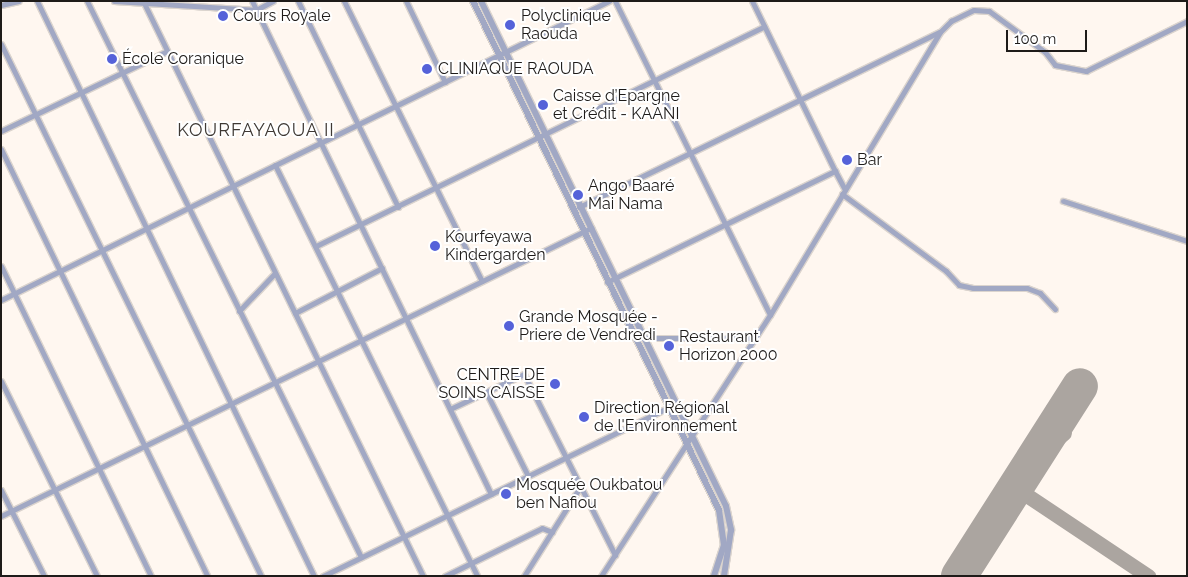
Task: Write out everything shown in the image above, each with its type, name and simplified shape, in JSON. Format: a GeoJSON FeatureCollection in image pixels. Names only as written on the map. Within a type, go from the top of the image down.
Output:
{"type":"FeatureCollection","features":[{"type":"Feature","properties":{"kind":"street"},"geometry":{"type":"LineString","coordinates":[[1,5],[19,1]]}},
{"type":"Feature","properties":{"kind":"street"},"geometry":{"type":"LineString","coordinates":[[37,1],[314,576]]}},
{"type":"Feature","properties":{"kind":"street"},"geometry":{"type":"LineString","coordinates":[[87,1],[361,557]]}},
{"type":"Feature","properties":{"kind":"street"},"geometry":{"type":"LineString","coordinates":[[114,1],[198,3],[256,10],[273,1]]}},
{"type":"Feature","properties":{"kind":"street"},"geometry":{"type":"LineString","coordinates":[[252,1],[491,494]]}},
{"type":"Feature","properties":{"kind":"street"},"geometry":{"type":"LineString","coordinates":[[298,1],[398,207]]}},
{"type":"Feature","properties":{"kind":"street"},"geometry":{"type":"LineString","coordinates":[[344,1],[482,281]]}},
{"type":"Feature","properties":{"kind":"street"},"geometry":{"type":"LineString","coordinates":[[406,1],[445,82]]}},
{"type":"Feature","properties":{"kind":"street"},"geometry":{"type":"LineString","coordinates":[[473,1],[524,98],[607,282],[687,443],[723,522],[724,545],[714,576]]}},
{"type":"Feature","properties":{"kind":"street"},"geometry":{"type":"LineString","coordinates":[[481,1],[502,54]]}},
{"type":"Feature","properties":{"kind":"street"},"geometry":{"type":"LineString","coordinates":[[1,300],[609,1]]}},
{"type":"Feature","properties":{"kind":"street"},"geometry":{"type":"LineString","coordinates":[[615,1],[770,315]]}},
{"type":"Feature","properties":{"kind":"street"},"geometry":{"type":"LineString","coordinates":[[752,1],[844,192],[946,271],[959,285],[973,288],[1027,288],[1040,293],[1055,309]]}},
{"type":"Feature","properties":{"kind":"street"},"geometry":{"type":"LineString","coordinates":[[144,3],[423,576]]}},
{"type":"Feature","properties":{"kind":"street"},"geometry":{"type":"LineString","coordinates":[[574,210],[940,32],[961,14],[974,10],[989,11],[1045,52],[1055,65],[1086,71],[1187,21]]}},
{"type":"Feature","properties":{"kind":"street"},"geometry":{"type":"LineString","coordinates":[[316,246],[438,189],[764,27]]}},
{"type":"Feature","properties":{"kind":"street"},"geometry":{"type":"LineString","coordinates":[[601,576],[770,315],[940,32]]}},
{"type":"Feature","properties":{"kind":"street"},"geometry":{"type":"LineString","coordinates":[[1,44],[261,576]]}},
{"type":"Feature","properties":{"kind":"street"},"geometry":{"type":"LineString","coordinates":[[1,131],[123,74],[167,51]]}},
{"type":"Feature","properties":{"kind":"street"},"geometry":{"type":"LineString","coordinates":[[542,137],[591,228],[614,279],[692,435],[730,519],[731,546],[724,576]]}},
{"type":"Feature","properties":{"kind":"street"},"geometry":{"type":"LineString","coordinates":[[1,149],[58,272],[207,576]]}},
{"type":"Feature","properties":{"kind":"street"},"geometry":{"type":"LineString","coordinates":[[275,165],[477,576]]}},
{"type":"Feature","properties":{"kind":"street"},"geometry":{"type":"LineString","coordinates":[[607,282],[835,171]]}},
{"type":"Feature","properties":{"kind":"street"},"geometry":{"type":"LineString","coordinates":[[1063,201],[1187,241]]}},
{"type":"Feature","properties":{"kind":"street"},"geometry":{"type":"LineString","coordinates":[[1,516],[591,228]]}},
{"type":"Feature","properties":{"kind":"street"},"geometry":{"type":"LineString","coordinates":[[1,266],[151,576]]}},
{"type":"Feature","properties":{"kind":"street"},"geometry":{"type":"LineString","coordinates":[[295,313],[382,268]]}},
{"type":"Feature","properties":{"kind":"street"},"geometry":{"type":"LineString","coordinates":[[239,310],[275,273]]}},
{"type":"Feature","properties":{"kind":"street"},"geometry":{"type":"LineString","coordinates":[[635,338],[754,338]]}},
{"type":"Feature","properties":{"kind":"street"},"geometry":{"type":"LineString","coordinates":[[450,409],[524,374],[568,456],[580,487],[615,555]]}},
{"type":"Feature","properties":{"kind":"street"},"geometry":{"type":"LineString","coordinates":[[1,381],[97,576]]}},
{"type":"Feature","properties":{"kind":"street"},"geometry":{"type":"LineString","coordinates":[[486,392],[528,476]]}},
{"type":"Feature","properties":{"kind":"street"},"geometry":{"type":"LineString","coordinates":[[323,576],[676,404]]}},
{"type":"Feature","properties":{"kind":"street"},"geometry":{"type":"LineString","coordinates":[[524,576],[580,487]]}},
{"type":"Feature","properties":{"kind":"street"},"geometry":{"type":"LineString","coordinates":[[1,490],[44,576]]}},
{"type":"Feature","properties":{"kind":"street"},"geometry":{"type":"LineString","coordinates":[[445,576],[542,528],[552,532]]}},
{"type":"Feature","properties":{"kind":"taxiway"},"geometry":{"type":"LineString","coordinates":[[1049,434],[1053,408]]}},
{"type":"Feature","properties":{"kind":"taxiway"},"geometry":{"type":"LineString","coordinates":[[1036,457],[1064,433]]}},
{"type":"Feature","properties":{"kind":"taxiway"},"geometry":{"type":"LineString","coordinates":[[1016,488],[1148,576]]}},
{"type":"Feature","properties":{"kind":"runway"},"geometry":{"type":"LineString","coordinates":[[959,576],[1080,386]]}},
{"type":"Feature","properties":{"kind":"place","name":"Cours Royale"},"geometry":{"type":"Point","coordinates":[223,16]}},
{"type":"Feature","properties":{"kind":"place","name":"Polyclinique Raouda"},"geometry":{"type":"Point","coordinates":[510,25]}},
{"type":"Feature","properties":{"kind":"place","name":"École Coranique"},"geometry":{"type":"Point","coordinates":[112,59]}},
{"type":"Feature","properties":{"kind":"place","name":"CLINIAQUE RAOUDA"},"geometry":{"type":"Point","coordinates":[427,69]}},
{"type":"Feature","properties":{"kind":"place","name":"Caisse d’Epargne et Crédit - KAANI"},"geometry":{"type":"Point","coordinates":[543,105]}},
{"type":"Feature","properties":{"kind":"place","name":"Bar"},"geometry":{"type":"Point","coordinates":[847,160]}},
{"type":"Feature","properties":{"kind":"place","name":"Ango Baaré Mai Nama"},"geometry":{"type":"Point","coordinates":[578,195]}},
{"type":"Feature","properties":{"kind":"place","name":"Kourfeyawa Kindergarden"},"geometry":{"type":"Point","coordinates":[435,246]}},
{"type":"Feature","properties":{"kind":"place","name":"Grande Mosquée - Priere de Vendredi"},"geometry":{"type":"Point","coordinates":[509,326]}},
{"type":"Feature","properties":{"kind":"place","name":"Restaurant Horizon 2000"},"geometry":{"type":"Point","coordinates":[669,346]}},
{"type":"Feature","properties":{"kind":"place","name":"CENTRE DE SOINS CAISSE"},"geometry":{"type":"Point","coordinates":[555,384]}},
{"type":"Feature","properties":{"kind":"place","name":"Direction Régional de l'Environnement"},"geometry":{"type":"Point","coordinates":[584,417]}},
{"type":"Feature","properties":{"kind":"place","name":"Mosquée Oukbatou ben Nafiou"},"geometry":{"type":"Point","coordinates":[506,494]}},
{"type":"Feature","properties":{"kind":"district","name":"KOURFAYAOUA II"},"geometry":{"type":"Point","coordinates":[256,130]}}]}
